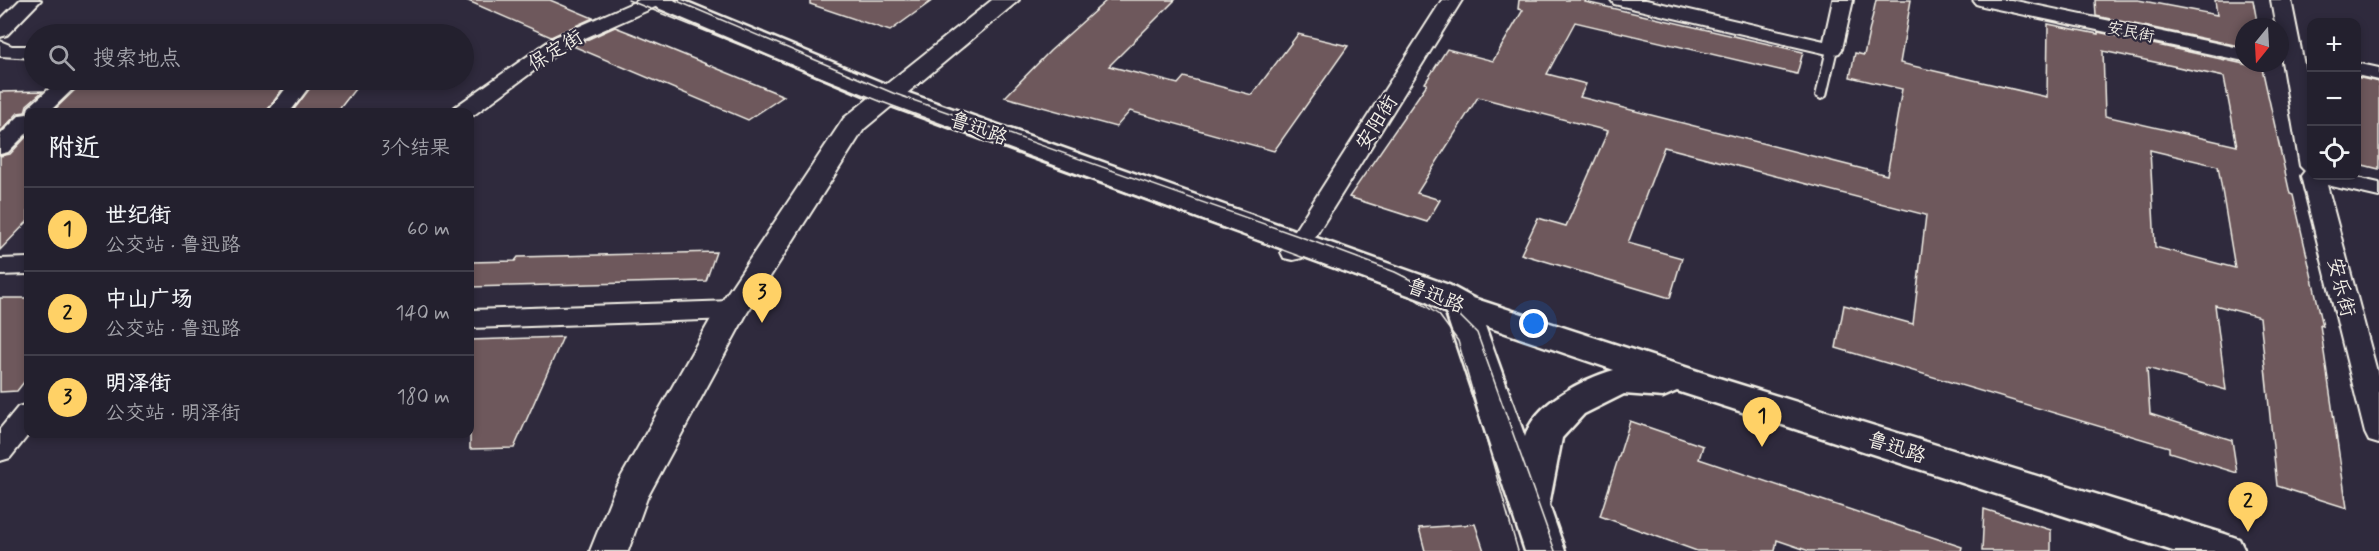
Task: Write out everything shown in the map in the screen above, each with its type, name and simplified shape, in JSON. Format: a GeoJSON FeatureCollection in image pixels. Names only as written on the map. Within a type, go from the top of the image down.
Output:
{"type":"FeatureCollection","features":[{"type":"Feature","properties":{"kind":"main road","name":"鲁迅路"},"geometry":{"type":"LineString","coordinates":[[660,0],[890,96],[1296,248],[1437,293],[1461,306],[1709,388],[2226,551]]}},
{"type":"Feature","properties":{"kind":"main road"},"geometry":{"type":"LineString","coordinates":[[1461,306],[1545,551]]}},
{"type":"Feature","properties":{"kind":"main road"},"geometry":{"type":"LineString","coordinates":[[1530,506],[1544,433],[1571,404],[1620,381],[1709,388]]}},
{"type":"Feature","properties":{"kind":"street"},"geometry":{"type":"LineString","coordinates":[[0,32],[31,0]]}},
{"type":"Feature","properties":{"kind":"street","name":"保定街"},"geometry":{"type":"LineString","coordinates":[[469,108],[562,42],[655,0]]}},
{"type":"Feature","properties":{"kind":"street"},"geometry":{"type":"LineString","coordinates":[[609,551],[629,497],[732,310],[854,124],[1007,0]]}},
{"type":"Feature","properties":{"kind":"street","name":"安阳街"},"geometry":{"type":"LineString","coordinates":[[1296,248],[1452,0]]}},
{"type":"Feature","properties":{"kind":"street"},"geometry":{"type":"LineString","coordinates":[[1621,0],[1832,49],[1843,0]]}},
{"type":"Feature","properties":{"kind":"street","name":"安民街"},"geometry":{"type":"LineString","coordinates":[[1983,0],[2235,53]]}},
{"type":"Feature","properties":{"kind":"street"},"geometry":{"type":"LineString","coordinates":[[2281,0],[2307,137]]}},
{"type":"Feature","properties":{"kind":"street"},"geometry":{"type":"LineString","coordinates":[[0,47],[7,52],[24,52]]}},
{"type":"Feature","properties":{"kind":"street"},"geometry":{"type":"LineString","coordinates":[[2361,70],[2379,74]]}},
{"type":"Feature","properties":{"kind":"street"},"geometry":{"type":"LineString","coordinates":[[41,108],[60,90]]}},
{"type":"Feature","properties":{"kind":"street"},"geometry":{"type":"LineString","coordinates":[[282,108],[296,90]]}},
{"type":"Feature","properties":{"kind":"street"},"geometry":{"type":"LineString","coordinates":[[0,147],[24,124]]}},
{"type":"Feature","properties":{"kind":"street","name":"安乐街"},"geometry":{"type":"LineString","coordinates":[[2314,180],[2379,433]]}},
{"type":"Feature","properties":{"kind":"street"},"geometry":{"type":"LineString","coordinates":[[2337,180],[2379,190]]}},
{"type":"Feature","properties":{"kind":"street"},"geometry":{"type":"LineString","coordinates":[[0,267],[24,266]]}},
{"type":"Feature","properties":{"kind":"street"},"geometry":{"type":"LineString","coordinates":[[474,319],[732,310]]}},
{"type":"Feature","properties":{"kind":"street"},"geometry":{"type":"LineString","coordinates":[[0,450],[24,420]]}},
{"type":"Feature","properties":{"kind":"lane"},"geometry":{"type":"LineString","coordinates":[[1821,96],[1832,49]]}},
{"type":"Feature","properties":{"kind":"building"},"geometry":{"type":"Polygon","coordinates":[[[466,0],[550,0],[593,18],[551,37],[466,0]]]}},
{"type":"Feature","properties":{"kind":"building"},"geometry":{"type":"Polygon","coordinates":[[[810,0],[933,0],[890,31],[810,4],[810,0]]]}},
{"type":"Feature","properties":{"kind":"building"},"geometry":{"type":"Polygon","coordinates":[[[1107,0],[1175,0],[1109,66],[1178,84],[1184,77],[1252,95],[1298,34],[1348,46],[1274,151],[1130,111],[1116,127],[1005,97],[1050,51],[1107,0]]]}},
{"type":"Feature","properties":{"kind":"building"},"geometry":{"type":"Polygon","coordinates":[[[1519,0],[1586,0],[1585,2],[1803,52],[1797,74],[1575,22],[1547,74],[1586,84],[1580,97],[1887,175],[1902,89],[1850,77],[1855,53],[1864,55],[1876,0],[1911,0],[1900,63],[2047,97],[2048,24],[2098,34],[2098,32],[2235,62],[2235,72],[2263,72],[2323,326],[2320,325],[2347,508],[2277,486],[2260,317],[2215,305],[2226,390],[2147,368],[2150,414],[2232,440],[2237,473],[2169,452],[2169,447],[1836,348],[1844,305],[1913,324],[1926,215],[1664,147],[1628,243],[1682,258],[1670,298],[1521,254],[1538,218],[1566,226],[1608,131],[1478,97],[1417,193],[1440,200],[1427,222],[1349,197],[1427,84],[1425,83],[1447,49],[1493,61],[1523,10],[1518,9],[1519,0]],[[2103,51],[2105,116],[2237,146],[2224,77],[2103,51]],[[2150,150],[2155,247],[2235,268],[2218,166],[2150,150]]]}},
{"type":"Feature","properties":{"kind":"building"},"geometry":{"type":"Polygon","coordinates":[[[2095,0],[2138,0],[2217,15],[2215,0],[2253,0],[2256,18],[2235,18],[2235,45],[2096,16],[2095,0]]]}},
{"type":"Feature","properties":{"kind":"building"},"geometry":{"type":"Polygon","coordinates":[[[615,27],[784,96],[748,120],[573,46],[615,27]]]}},
{"type":"Feature","properties":{"kind":"building"},"geometry":{"type":"Polygon","coordinates":[[[2361,78],[2379,82],[2379,169],[2361,164],[2361,78]]]}},
{"type":"Feature","properties":{"kind":"building"},"geometry":{"type":"Polygon","coordinates":[[[75,90],[282,90],[269,108],[56,108],[75,90]]]}},
{"type":"Feature","properties":{"kind":"building"},"geometry":{"type":"Polygon","coordinates":[[[308,90],[354,90],[340,108],[295,108],[308,90]]]}},
{"type":"Feature","properties":{"kind":"building"},"geometry":{"type":"Polygon","coordinates":[[[43,91],[24,108],[24,112],[18,113],[0,132],[0,92],[43,91]]]}},
{"type":"Feature","properties":{"kind":"building"},"geometry":{"type":"Polygon","coordinates":[[[24,139],[24,225],[0,250],[0,156],[10,154],[24,139]]]}},
{"type":"Feature","properties":{"kind":"building"},"geometry":{"type":"Polygon","coordinates":[[[716,252],[706,281],[474,287],[474,262],[515,261],[518,257],[716,252]]]}},
{"type":"Feature","properties":{"kind":"building"},"geometry":{"type":"Polygon","coordinates":[[[0,298],[24,298],[24,382],[17,391],[0,392],[0,298]]]}},
{"type":"Feature","properties":{"kind":"building"},"geometry":{"type":"Polygon","coordinates":[[[563,337],[514,448],[470,449],[470,438],[474,438],[474,340],[563,337]]]}},
{"type":"Feature","properties":{"kind":"building"},"geometry":{"type":"Polygon","coordinates":[[[1630,421],[1703,446],[1699,459],[1962,547],[1961,551],[1809,551],[1777,540],[1775,551],[1697,551],[1600,516],[1630,421]]]}},
{"type":"Feature","properties":{"kind":"building"},"geometry":{"type":"Polygon","coordinates":[[[1984,509],[2051,530],[2051,551],[1982,551],[1984,509]]]}},
{"type":"Feature","properties":{"kind":"building"},"geometry":{"type":"Polygon","coordinates":[[[1475,524],[1484,551],[1425,551],[1419,528],[1475,524]]]}},
{"type":"Feature","properties":{"kind":"tram line"},"geometry":{"type":"LineString","coordinates":[[628,0],[882,102],[1415,299],[1439,315],[1458,341],[1518,551]]}},
{"type":"Feature","properties":{"kind":"tram line"},"geometry":{"type":"LineString","coordinates":[[675,0],[893,93],[1304,238],[1395,272],[1437,293],[1477,333],[1555,551]]}},
{"type":"Feature","properties":{"kind":"place","name":"明泽街"},"geometry":{"type":"Point","coordinates":[762,323]}},
{"type":"Feature","properties":{"kind":"place","name":"世纪街"},"geometry":{"type":"Point","coordinates":[1762,447]}},
{"type":"Feature","properties":{"kind":"place","name":"中山广场"},"geometry":{"type":"Point","coordinates":[2248,532]}}]}
